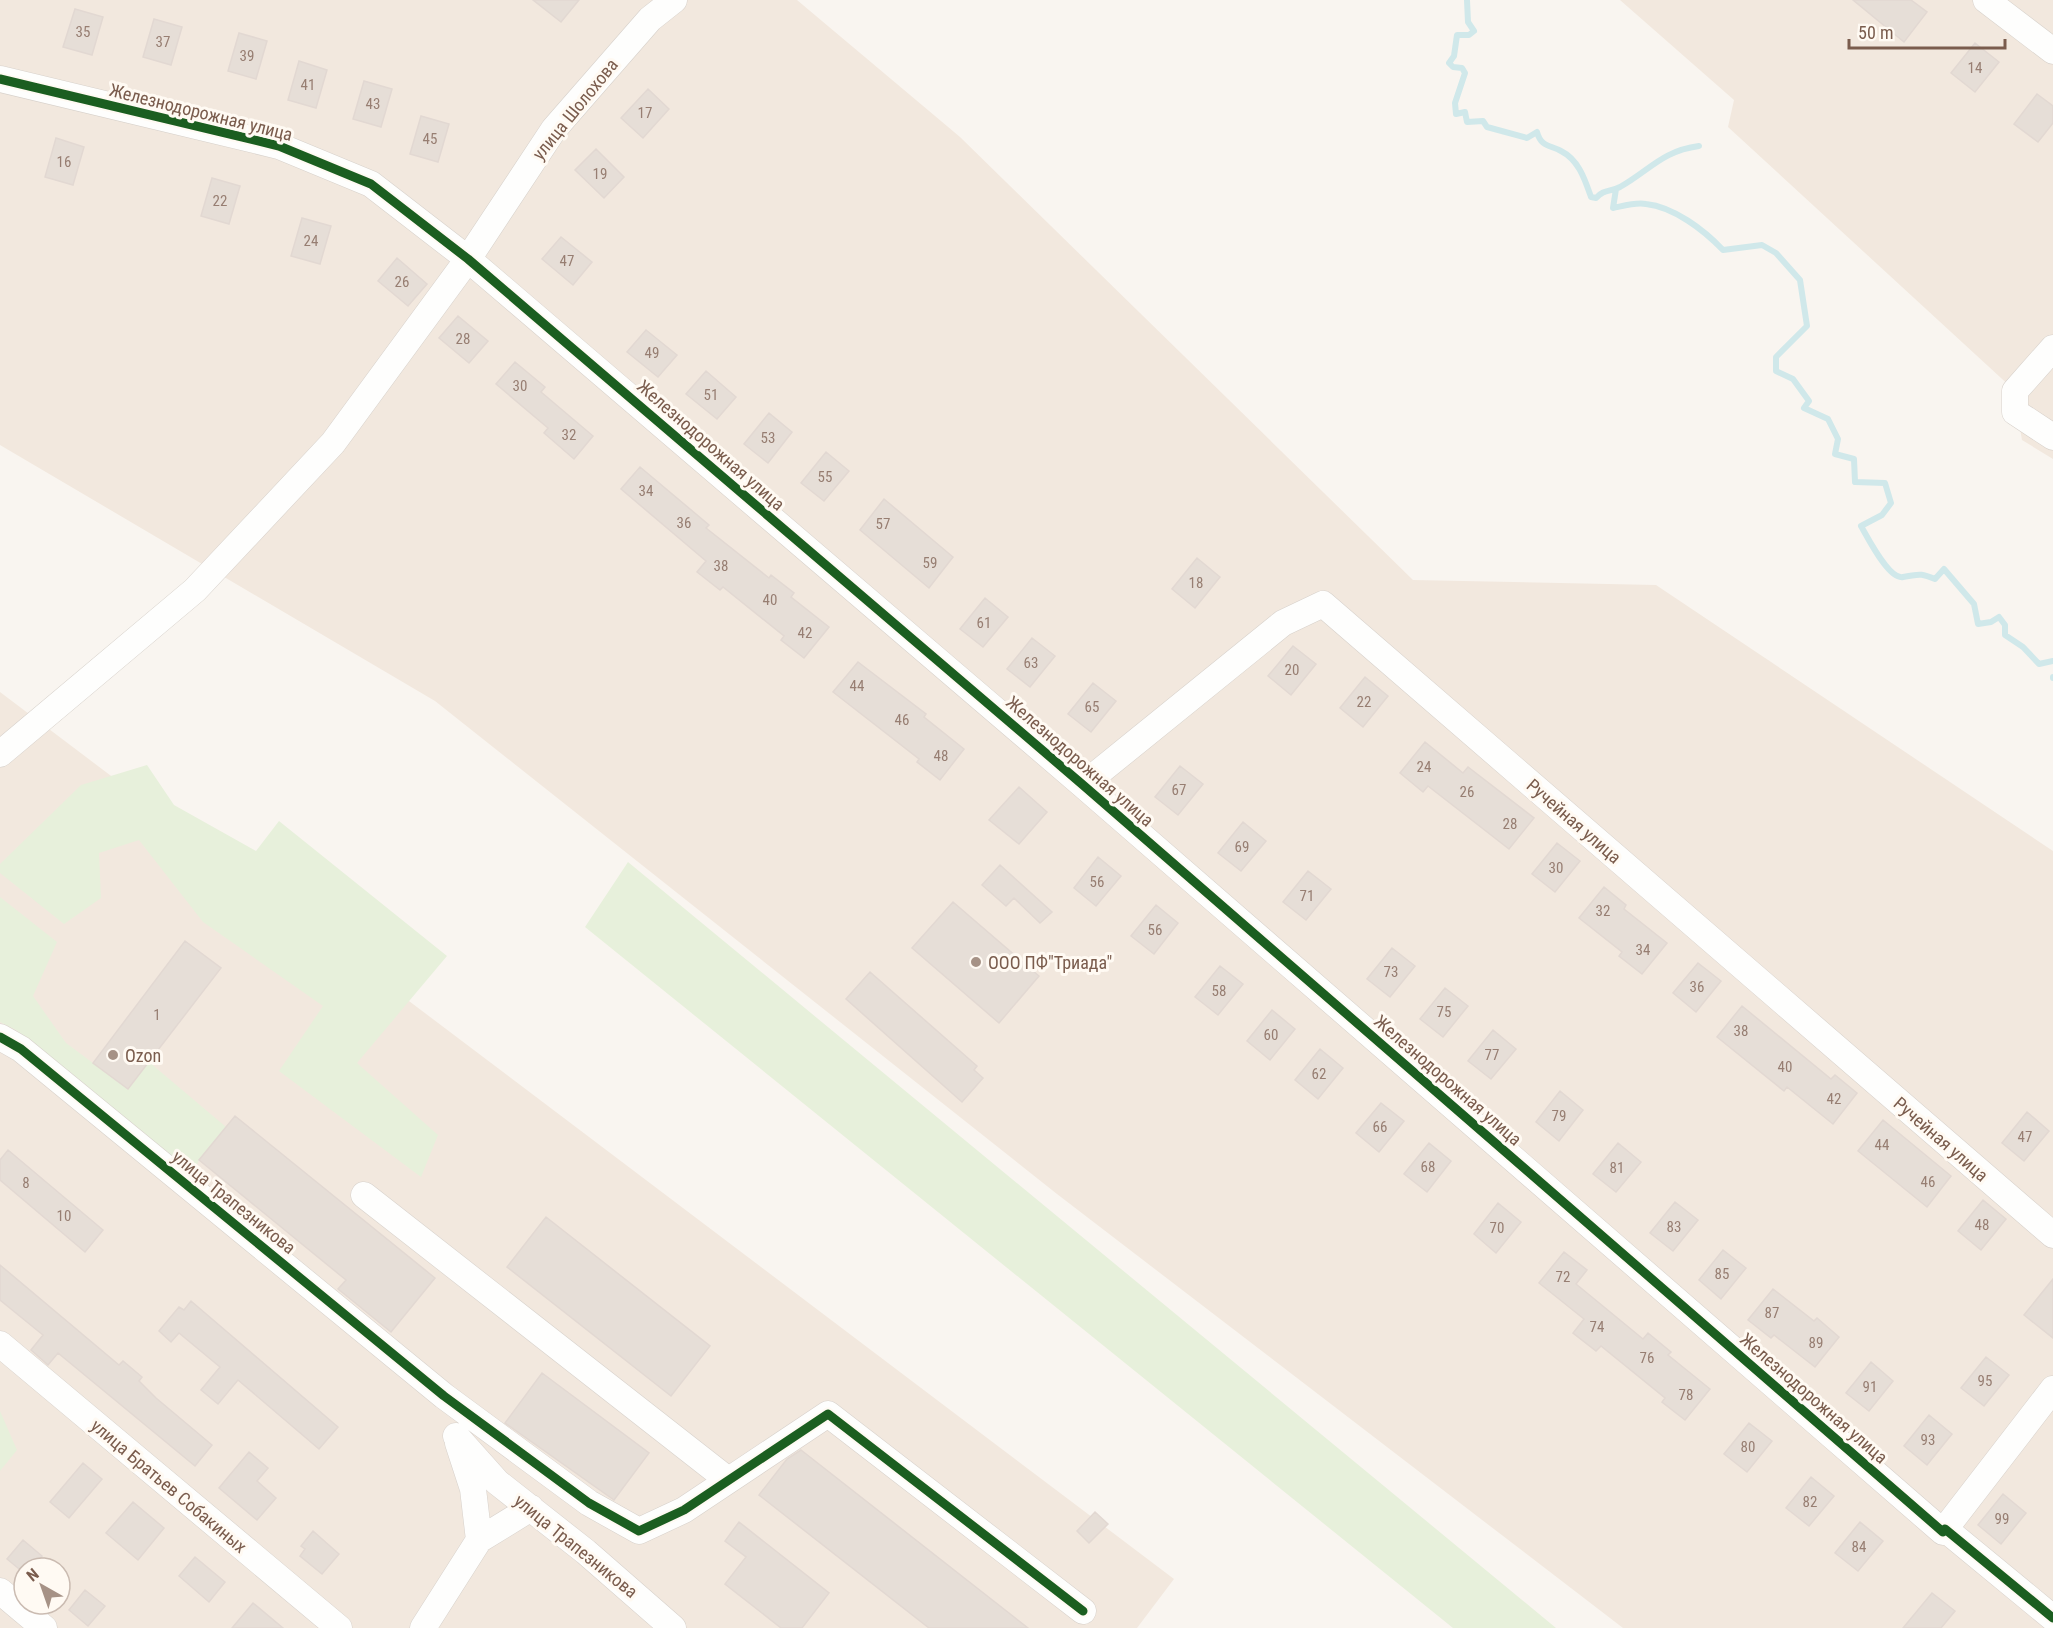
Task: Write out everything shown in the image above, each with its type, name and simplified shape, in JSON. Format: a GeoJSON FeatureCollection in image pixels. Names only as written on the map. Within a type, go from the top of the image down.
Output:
{"type":"FeatureCollection","features":[{"type":"Feature","properties":{"kind":"street","name":"улица Шолохова"},"geometry":{"type":"LineString","coordinates":[[0,754],[195,590],[333,443],[468,259],[554,129],[650,19],[675,0]]}},
{"type":"Feature","properties":{"kind":"street"},"geometry":{"type":"LineString","coordinates":[[1986,0],[2053,51]]}},
{"type":"Feature","properties":{"kind":"street","name":"Железнодорожная улица"},"geometry":{"type":"LineString","coordinates":[[0,79],[279,146],[371,184],[468,259],[1083,785],[1943,1532],[1946,1528],[2053,1618]]}},
{"type":"Feature","properties":{"kind":"street"},"geometry":{"type":"LineString","coordinates":[[2053,348],[2015,391],[2015,412],[2053,437]]}},
{"type":"Feature","properties":{"kind":"street","name":"Ручейная улица"},"geometry":{"type":"LineString","coordinates":[[1083,785],[1283,623],[1323,604],[2053,1235]]}},
{"type":"Feature","properties":{"kind":"street","name":"улица Трапезникова"},"geometry":{"type":"LineString","coordinates":[[0,1037],[21,1049],[444,1396],[589,1503],[639,1531],[684,1510],[728,1480]]}},
{"type":"Feature","properties":{"kind":"street"},"geometry":{"type":"LineString","coordinates":[[364,1195],[728,1480],[828,1413],[1083,1611]]}},
{"type":"Feature","properties":{"kind":"street","name":"улица Братьев Собакиных"},"geometry":{"type":"LineString","coordinates":[[0,1344],[339,1628]]}},
{"type":"Feature","properties":{"kind":"street"},"geometry":{"type":"LineString","coordinates":[[1946,1528],[2053,1389]]}},
{"type":"Feature","properties":{"kind":"street"},"geometry":{"type":"LineString","coordinates":[[444,1396],[473,1489],[479,1540]]}},
{"type":"Feature","properties":{"kind":"street","name":"улица Трапезникова"},"geometry":{"type":"LineString","coordinates":[[456,1436],[497,1482],[586,1551],[674,1628]]}},
{"type":"Feature","properties":{"kind":"street"},"geometry":{"type":"LineString","coordinates":[[423,1628],[479,1540],[531,1508]]}},
{"type":"Feature","properties":{"kind":"street"},"geometry":{"type":"LineString","coordinates":[[0,1591],[44,1628]]}},
{"type":"Feature","properties":{"kind":"shaded area"},"geometry":{"type":"Polygon","coordinates":[[[0,0],[797,0],[960,137],[1413,580],[1656,585],[2053,851],[2053,1628],[1623,1628],[1057,1194],[435,701],[0,445],[0,0]]]}},
{"type":"Feature","properties":{"kind":"shaded area"},"geometry":{"type":"Polygon","coordinates":[[[1620,0],[2053,0],[2053,459],[2022,440],[2013,389],[1728,127],[1734,100],[1620,0]]]}},
{"type":"Feature","properties":{"kind":"shaded area"},"geometry":{"type":"Polygon","coordinates":[[[0,692],[1174,1579],[1137,1628],[0,1628],[0,692]]]}},
{"type":"Feature","properties":{"kind":"green space"},"geometry":{"type":"Polygon","coordinates":[[[147,765],[174,805],[256,851],[279,821],[447,956],[357,1063],[438,1135],[421,1177],[279,1071],[323,1006],[203,922],[139,840],[99,853],[101,898],[64,924],[0,873],[0,864],[81,785],[147,765]]]}},
{"type":"Feature","properties":{"kind":"green space"},"geometry":{"type":"Polygon","coordinates":[[[628,862],[1556,1628],[1453,1628],[585,927],[628,862]]]}},
{"type":"Feature","properties":{"kind":"green space"},"geometry":{"type":"Polygon","coordinates":[[[0,897],[57,942],[33,996],[66,1043],[128,1089],[149,1062],[226,1127],[199,1160],[193,1173],[16,1030],[0,1022],[0,897]]]}},
{"type":"Feature","properties":{"kind":"green space"},"geometry":{"type":"Polygon","coordinates":[[[0,1411],[17,1450],[0,1471],[0,1411]]]}},
{"type":"Feature","properties":{"kind":"building"},"geometry":{"type":"Polygon","coordinates":[[[533,0],[579,0],[561,22],[533,0]]]}},
{"type":"Feature","properties":{"kind":"building"},"geometry":{"type":"Polygon","coordinates":[[[1853,0],[1911,0],[1927,12],[1904,42],[1853,0]]]}},
{"type":"Feature","properties":{"kind":"building"},"geometry":{"type":"Polygon","coordinates":[[[75,9],[103,17],[92,55],[63,47],[75,9]]]}},
{"type":"Feature","properties":{"kind":"building"},"geometry":{"type":"Polygon","coordinates":[[[154,19],[182,27],[171,65],[143,57],[154,19]]]}},
{"type":"Feature","properties":{"kind":"building"},"geometry":{"type":"Polygon","coordinates":[[[239,33],[267,41],[256,79],[228,71],[239,33]]]}},
{"type":"Feature","properties":{"kind":"building"},"geometry":{"type":"Polygon","coordinates":[[[1975,43],[1999,62],[1975,92],[1951,73],[1975,43]]]}},
{"type":"Feature","properties":{"kind":"building"},"geometry":{"type":"Polygon","coordinates":[[[299,61],[327,70],[316,108],[288,100],[299,61]]]}},
{"type":"Feature","properties":{"kind":"building"},"geometry":{"type":"Polygon","coordinates":[[[364,81],[392,89],[381,127],[353,119],[364,81]]]}},
{"type":"Feature","properties":{"kind":"building"},"geometry":{"type":"Polygon","coordinates":[[[648,89],[669,109],[643,138],[621,118],[648,89]]]}},
{"type":"Feature","properties":{"kind":"building"},"geometry":{"type":"Polygon","coordinates":[[[2037,94],[2053,106],[2053,123],[2038,142],[2014,124],[2037,94]]]}},
{"type":"Feature","properties":{"kind":"building"},"geometry":{"type":"Polygon","coordinates":[[[421,116],[449,124],[438,162],[410,154],[421,116]]]}},
{"type":"Feature","properties":{"kind":"building"},"geometry":{"type":"Polygon","coordinates":[[[56,138],[84,147],[73,185],[45,177],[56,138]]]}},
{"type":"Feature","properties":{"kind":"building"},"geometry":{"type":"Polygon","coordinates":[[[596,149],[624,177],[604,198],[575,170],[596,149]]]}},
{"type":"Feature","properties":{"kind":"building"},"geometry":{"type":"Polygon","coordinates":[[[212,178],[240,186],[229,224],[201,216],[212,178]]]}},
{"type":"Feature","properties":{"kind":"building"},"geometry":{"type":"Polygon","coordinates":[[[302,218],[331,226],[320,264],[291,256],[302,218]]]}},
{"type":"Feature","properties":{"kind":"building"},"geometry":{"type":"Polygon","coordinates":[[[561,237],[592,262],[573,285],[542,259],[561,237]]]}},
{"type":"Feature","properties":{"kind":"building"},"geometry":{"type":"Polygon","coordinates":[[[397,258],[427,284],[408,306],[378,281],[397,258]]]}},
{"type":"Feature","properties":{"kind":"building"},"geometry":{"type":"Polygon","coordinates":[[[458,316],[488,341],[469,363],[439,338],[458,316]]]}},
{"type":"Feature","properties":{"kind":"building"},"geometry":{"type":"Polygon","coordinates":[[[646,330],[677,355],[658,377],[627,352],[646,330]]]}},
{"type":"Feature","properties":{"kind":"building"},"geometry":{"type":"Polygon","coordinates":[[[515,362],[545,387],[541,392],[593,436],[574,459],[544,433],[548,428],[496,384],[515,362]]]}},
{"type":"Feature","properties":{"kind":"building"},"geometry":{"type":"Polygon","coordinates":[[[706,371],[736,397],[717,419],[686,394],[706,371]]]}},
{"type":"Feature","properties":{"kind":"building"},"geometry":{"type":"Polygon","coordinates":[[[769,413],[792,432],[768,463],[744,444],[769,413]]]}},
{"type":"Feature","properties":{"kind":"building"},"geometry":{"type":"Polygon","coordinates":[[[826,452],[849,471],[824,501],[801,483],[826,452]]]}},
{"type":"Feature","properties":{"kind":"building"},"geometry":{"type":"Polygon","coordinates":[[[640,467],[709,525],[706,528],[769,578],[771,575],[794,593],[791,597],[829,627],[804,658],[781,640],[784,636],[723,587],[720,590],[697,572],[706,561],[621,489],[640,467]]]}},
{"type":"Feature","properties":{"kind":"building"},"geometry":{"type":"Polygon","coordinates":[[[884,499],[953,557],[929,588],[860,530],[884,499]]]}},
{"type":"Feature","properties":{"kind":"building"},"geometry":{"type":"Polygon","coordinates":[[[1197,558],[1220,577],[1195,608],[1172,589],[1197,558]]]}},
{"type":"Feature","properties":{"kind":"building"},"geometry":{"type":"Polygon","coordinates":[[[985,598],[1008,617],[983,647],[960,629],[985,598]]]}},
{"type":"Feature","properties":{"kind":"building"},"geometry":{"type":"Polygon","coordinates":[[[1032,638],[1055,656],[1030,687],[1007,669],[1032,638]]]}},
{"type":"Feature","properties":{"kind":"building"},"geometry":{"type":"Polygon","coordinates":[[[1293,646],[1316,664],[1291,695],[1268,676],[1293,646]]]}},
{"type":"Feature","properties":{"kind":"building"},"geometry":{"type":"Polygon","coordinates":[[[858,662],[926,714],[924,717],[964,749],[940,780],[917,762],[919,759],[833,692],[858,662]]]}},
{"type":"Feature","properties":{"kind":"building"},"geometry":{"type":"Polygon","coordinates":[[[1365,677],[1388,696],[1363,727],[1340,708],[1365,677]]]}},
{"type":"Feature","properties":{"kind":"building"},"geometry":{"type":"Polygon","coordinates":[[[1093,683],[1116,701],[1091,732],[1068,714],[1093,683]]]}},
{"type":"Feature","properties":{"kind":"building"},"geometry":{"type":"Polygon","coordinates":[[[1425,742],[1463,773],[1468,767],[1534,818],[1509,849],[1428,786],[1423,792],[1400,773],[1425,742]]]}},
{"type":"Feature","properties":{"kind":"building"},"geometry":{"type":"Polygon","coordinates":[[[1180,766],[1203,784],[1178,815],[1155,797],[1180,766]]]}},
{"type":"Feature","properties":{"kind":"building"},"geometry":{"type":"Polygon","coordinates":[[[1019,787],[1047,812],[1019,844],[989,820],[1019,787]]]}},
{"type":"Feature","properties":{"kind":"building"},"geometry":{"type":"Polygon","coordinates":[[[1243,822],[1266,841],[1241,871],[1218,853],[1243,822]]]}},
{"type":"Feature","properties":{"kind":"building"},"geometry":{"type":"Polygon","coordinates":[[[1557,843],[1580,861],[1555,892],[1532,874],[1557,843]]]}},
{"type":"Feature","properties":{"kind":"building"},"geometry":{"type":"Polygon","coordinates":[[[1098,857],[1121,876],[1096,906],[1074,888],[1098,857]]]}},
{"type":"Feature","properties":{"kind":"building"},"geometry":{"type":"Polygon","coordinates":[[[1000,865],[1052,912],[1040,923],[1014,898],[1006,906],[982,885],[1000,865]]]}},
{"type":"Feature","properties":{"kind":"building"},"geometry":{"type":"Polygon","coordinates":[[[1308,871],[1331,889],[1306,920],[1283,902],[1308,871]]]}},
{"type":"Feature","properties":{"kind":"building"},"geometry":{"type":"Polygon","coordinates":[[[1604,887],[1626,905],[1624,909],[1667,943],[1642,974],[1619,956],[1622,952],[1579,918],[1604,887]]]}},
{"type":"Feature","properties":{"kind":"building"},"geometry":{"type":"Polygon","coordinates":[[[953,902],[1039,976],[999,1023],[912,948],[953,902]]]}},
{"type":"Feature","properties":{"kind":"building"},"geometry":{"type":"Polygon","coordinates":[[[1156,905],[1178,923],[1154,954],[1131,936],[1156,905]]]}},
{"type":"Feature","properties":{"kind":"building"},"geometry":{"type":"Polygon","coordinates":[[[185,941],[221,968],[128,1089],[93,1063],[185,941]]]}},
{"type":"Feature","properties":{"kind":"building"},"geometry":{"type":"Polygon","coordinates":[[[1392,948],[1415,966],[1390,997],[1367,979],[1392,948]]]}},
{"type":"Feature","properties":{"kind":"building"},"geometry":{"type":"Polygon","coordinates":[[[1698,963],[1721,981],[1696,1012],[1673,993],[1698,963]]]}},
{"type":"Feature","properties":{"kind":"building"},"geometry":{"type":"Polygon","coordinates":[[[1220,966],[1243,984],[1218,1015],[1195,997],[1220,966]]]}},
{"type":"Feature","properties":{"kind":"building"},"geometry":{"type":"Polygon","coordinates":[[[870,972],[977,1066],[974,1070],[983,1078],[962,1102],[846,999],[870,972]]]}},
{"type":"Feature","properties":{"kind":"building"},"geometry":{"type":"Polygon","coordinates":[[[1445,988],[1468,1006],[1443,1037],[1420,1019],[1445,988]]]}},
{"type":"Feature","properties":{"kind":"building"},"geometry":{"type":"Polygon","coordinates":[[[1742,1006],[1831,1079],[1835,1075],[1857,1093],[1833,1124],[1787,1087],[1784,1091],[1717,1037],[1742,1006]]]}},
{"type":"Feature","properties":{"kind":"building"},"geometry":{"type":"Polygon","coordinates":[[[1272,1010],[1295,1029],[1270,1060],[1247,1041],[1272,1010]]]}},
{"type":"Feature","properties":{"kind":"building"},"geometry":{"type":"Polygon","coordinates":[[[1493,1030],[1516,1049],[1491,1079],[1468,1061],[1493,1030]]]}},
{"type":"Feature","properties":{"kind":"building"},"geometry":{"type":"Polygon","coordinates":[[[1320,1049],[1343,1068],[1318,1099],[1295,1080],[1320,1049]]]}},
{"type":"Feature","properties":{"kind":"building"},"geometry":{"type":"Polygon","coordinates":[[[1560,1091],[1583,1110],[1559,1141],[1536,1122],[1560,1091]]]}},
{"type":"Feature","properties":{"kind":"building"},"geometry":{"type":"Polygon","coordinates":[[[1381,1103],[1404,1121],[1379,1152],[1356,1133],[1381,1103]]]}},
{"type":"Feature","properties":{"kind":"building"},"geometry":{"type":"Polygon","coordinates":[[[2027,1112],[2049,1131],[2024,1161],[2002,1143],[2027,1112]]]}},
{"type":"Feature","properties":{"kind":"building"},"geometry":{"type":"Polygon","coordinates":[[[235,1116],[435,1278],[391,1332],[338,1289],[346,1280],[199,1160],[235,1116]]]}},
{"type":"Feature","properties":{"kind":"building"},"geometry":{"type":"Polygon","coordinates":[[[1883,1120],[1951,1176],[1927,1207],[1858,1151],[1883,1120]]]}},
{"type":"Feature","properties":{"kind":"building"},"geometry":{"type":"Polygon","coordinates":[[[1429,1143],[1451,1161],[1427,1192],[1404,1174],[1429,1143]]]}},
{"type":"Feature","properties":{"kind":"building"},"geometry":{"type":"Polygon","coordinates":[[[1618,1143],[1641,1162],[1616,1192],[1593,1174],[1618,1143]]]}},
{"type":"Feature","properties":{"kind":"building"},"geometry":{"type":"Polygon","coordinates":[[[8,1150],[103,1230],[85,1252],[0,1180],[0,1160],[8,1150]]]}},
{"type":"Feature","properties":{"kind":"building"},"geometry":{"type":"Polygon","coordinates":[[[1983,1200],[2006,1219],[1981,1250],[1958,1231],[1983,1200]]]}},
{"type":"Feature","properties":{"kind":"building"},"geometry":{"type":"Polygon","coordinates":[[[1675,1202],[1698,1220],[1673,1251],[1650,1233],[1675,1202]]]}},
{"type":"Feature","properties":{"kind":"building"},"geometry":{"type":"Polygon","coordinates":[[[1498,1203],[1521,1222],[1496,1253],[1474,1234],[1498,1203]]]}},
{"type":"Feature","properties":{"kind":"building"},"geometry":{"type":"Polygon","coordinates":[[[546,1217],[710,1346],[671,1396],[507,1267],[546,1217]]]}},
{"type":"Feature","properties":{"kind":"building"},"geometry":{"type":"Polygon","coordinates":[[[1723,1250],[1746,1268],[1721,1299],[1699,1280],[1723,1250]]]}},
{"type":"Feature","properties":{"kind":"building"},"geometry":{"type":"Polygon","coordinates":[[[1564,1252],[1587,1270],[1576,1284],[1643,1339],[1648,1333],[1671,1352],[1668,1355],[1710,1389],[1685,1420],[1662,1402],[1665,1398],[1601,1346],[1596,1351],[1573,1333],[1584,1319],[1539,1283],[1564,1252]]]}},
{"type":"Feature","properties":{"kind":"building"},"geometry":{"type":"Polygon","coordinates":[[[0,1265],[119,1365],[123,1361],[142,1377],[139,1381],[156,1398],[212,1445],[195,1466],[58,1353],[48,1365],[31,1350],[43,1335],[0,1300],[0,1265]]]}},
{"type":"Feature","properties":{"kind":"building"},"geometry":{"type":"Polygon","coordinates":[[[2053,1279],[2053,1338],[2024,1315],[2053,1279]]]}},
{"type":"Feature","properties":{"kind":"building"},"geometry":{"type":"Polygon","coordinates":[[[1773,1289],[1814,1321],[1817,1318],[1839,1337],[1815,1367],[1774,1335],[1771,1338],[1748,1320],[1773,1289]]]}},
{"type":"Feature","properties":{"kind":"building"},"geometry":{"type":"Polygon","coordinates":[[[191,1301],[338,1427],[319,1449],[238,1380],[218,1404],[201,1390],[220,1367],[179,1333],[171,1342],[159,1331],[179,1307],[184,1310],[191,1301]]]}},
{"type":"Feature","properties":{"kind":"building"},"geometry":{"type":"Polygon","coordinates":[[[1986,1357],[2009,1375],[1984,1406],[1961,1388],[1986,1357]]]}},
{"type":"Feature","properties":{"kind":"building"},"geometry":{"type":"Polygon","coordinates":[[[1871,1362],[1893,1381],[1869,1411],[1846,1393],[1871,1362]]]}},
{"type":"Feature","properties":{"kind":"building"},"geometry":{"type":"Polygon","coordinates":[[[542,1373],[649,1453],[614,1500],[505,1423],[542,1373]]]}},
{"type":"Feature","properties":{"kind":"building"},"geometry":{"type":"Polygon","coordinates":[[[1929,1415],[1952,1434],[1927,1465],[1904,1446],[1929,1415]]]}},
{"type":"Feature","properties":{"kind":"building"},"geometry":{"type":"Polygon","coordinates":[[[1749,1423],[1772,1441],[1747,1472],[1724,1454],[1749,1423]]]}},
{"type":"Feature","properties":{"kind":"building"},"geometry":{"type":"Polygon","coordinates":[[[801,1450],[1028,1628],[929,1628],[759,1495],[787,1459],[801,1450]]]}},
{"type":"Feature","properties":{"kind":"building"},"geometry":{"type":"Polygon","coordinates":[[[249,1452],[268,1468],[257,1481],[276,1498],[257,1520],[219,1488],[249,1452]]]}},
{"type":"Feature","properties":{"kind":"building"},"geometry":{"type":"Polygon","coordinates":[[[83,1463],[102,1479],[69,1518],[50,1502],[83,1463]]]}},
{"type":"Feature","properties":{"kind":"building"},"geometry":{"type":"Polygon","coordinates":[[[1811,1477],[1834,1496],[1809,1526],[1786,1508],[1811,1477]]]}},
{"type":"Feature","properties":{"kind":"building"},"geometry":{"type":"Polygon","coordinates":[[[2003,1494],[2026,1513],[2001,1544],[1978,1525],[2003,1494]]]}},
{"type":"Feature","properties":{"kind":"building"},"geometry":{"type":"Polygon","coordinates":[[[133,1502],[164,1528],[138,1560],[106,1533],[133,1502]]]}},
{"type":"Feature","properties":{"kind":"building"},"geometry":{"type":"Polygon","coordinates":[[[1095,1512],[1108,1524],[1089,1543],[1077,1531],[1095,1512]]]}},
{"type":"Feature","properties":{"kind":"building"},"geometry":{"type":"Polygon","coordinates":[[[739,1522],[829,1593],[802,1628],[781,1628],[725,1584],[746,1557],[725,1541],[739,1522]]]}},
{"type":"Feature","properties":{"kind":"building"},"geometry":{"type":"Polygon","coordinates":[[[1860,1522],[1883,1541],[1858,1571],[1835,1553],[1860,1522]]]}},
{"type":"Feature","properties":{"kind":"building"},"geometry":{"type":"Polygon","coordinates":[[[313,1531],[339,1554],[322,1574],[300,1556],[305,1549],[301,1546],[313,1531]]]}},
{"type":"Feature","properties":{"kind":"building"},"geometry":{"type":"Polygon","coordinates":[[[23,1540],[42,1556],[12,1556],[12,1563],[7,1559],[23,1540]]]}},
{"type":"Feature","properties":{"kind":"building"},"geometry":{"type":"Polygon","coordinates":[[[195,1557],[225,1582],[209,1602],[179,1576],[195,1557]]]}},
{"type":"Feature","properties":{"kind":"building"},"geometry":{"type":"Polygon","coordinates":[[[85,1590],[105,1606],[88,1626],[72,1613],[72,1606],[85,1590]]]}},
{"type":"Feature","properties":{"kind":"building"},"geometry":{"type":"Polygon","coordinates":[[[1932,1593],[1955,1611],[1941,1628],[1903,1628],[1932,1593]]]}},
{"type":"Feature","properties":{"kind":"building"},"geometry":{"type":"Polygon","coordinates":[[[253,1603],[283,1628],[232,1628],[253,1603]]]}},
{"type":"Feature","properties":{"kind":"waterway"},"geometry":{"type":"LineString","coordinates":[[1467,0],[1468,22],[1474,31],[1469,35],[1457,35],[1454,56],[1449,63],[1453,67],[1462,68],[1465,73],[1455,103],[1456,114],[1465,112],[1467,122],[1483,121],[1487,127],[1527,138],[1537,132],[1543,143],[1561,151],[1572,160],[1580,171],[1591,197],[1596,198],[1604,192],[1620,187],[1675,152],[1699,146]]}},
{"type":"Feature","properties":{"kind":"waterway"},"geometry":{"type":"LineString","coordinates":[[1616,189],[1613,208],[1630,204],[1657,206],[1688,221],[1723,250],[1762,245],[1776,253],[1800,280],[1807,326],[1776,357],[1776,371],[1793,379],[1809,401],[1804,408],[1828,419],[1838,439],[1835,454],[1854,459],[1855,482],[1885,483],[1891,503],[1882,515],[1861,526],[1879,557],[1897,576],[1922,575],[1935,579],[1944,569],[1974,604],[1978,624],[1991,622],[1999,617],[2005,625],[2005,635],[2023,647],[2039,664],[2053,661]]}},
{"type":"Feature","properties":{"kind":"cycle path"},"geometry":{"type":"LineString","coordinates":[[0,79],[279,146],[371,184],[468,259],[1083,785],[1943,1532],[1945,1529],[2053,1618]]}},
{"type":"Feature","properties":{"kind":"cycle path"},"geometry":{"type":"LineString","coordinates":[[0,1037],[21,1049],[444,1396],[589,1503],[639,1531],[684,1510],[828,1414],[1083,1611]]}},
{"type":"Feature","properties":{"kind":"place","name":"ООО ПФ\"Триада\""},"geometry":{"type":"Point","coordinates":[976,962]}},
{"type":"Feature","properties":{"kind":"place","name":"Ozon"},"geometry":{"type":"Point","coordinates":[113,1055]}}]}
